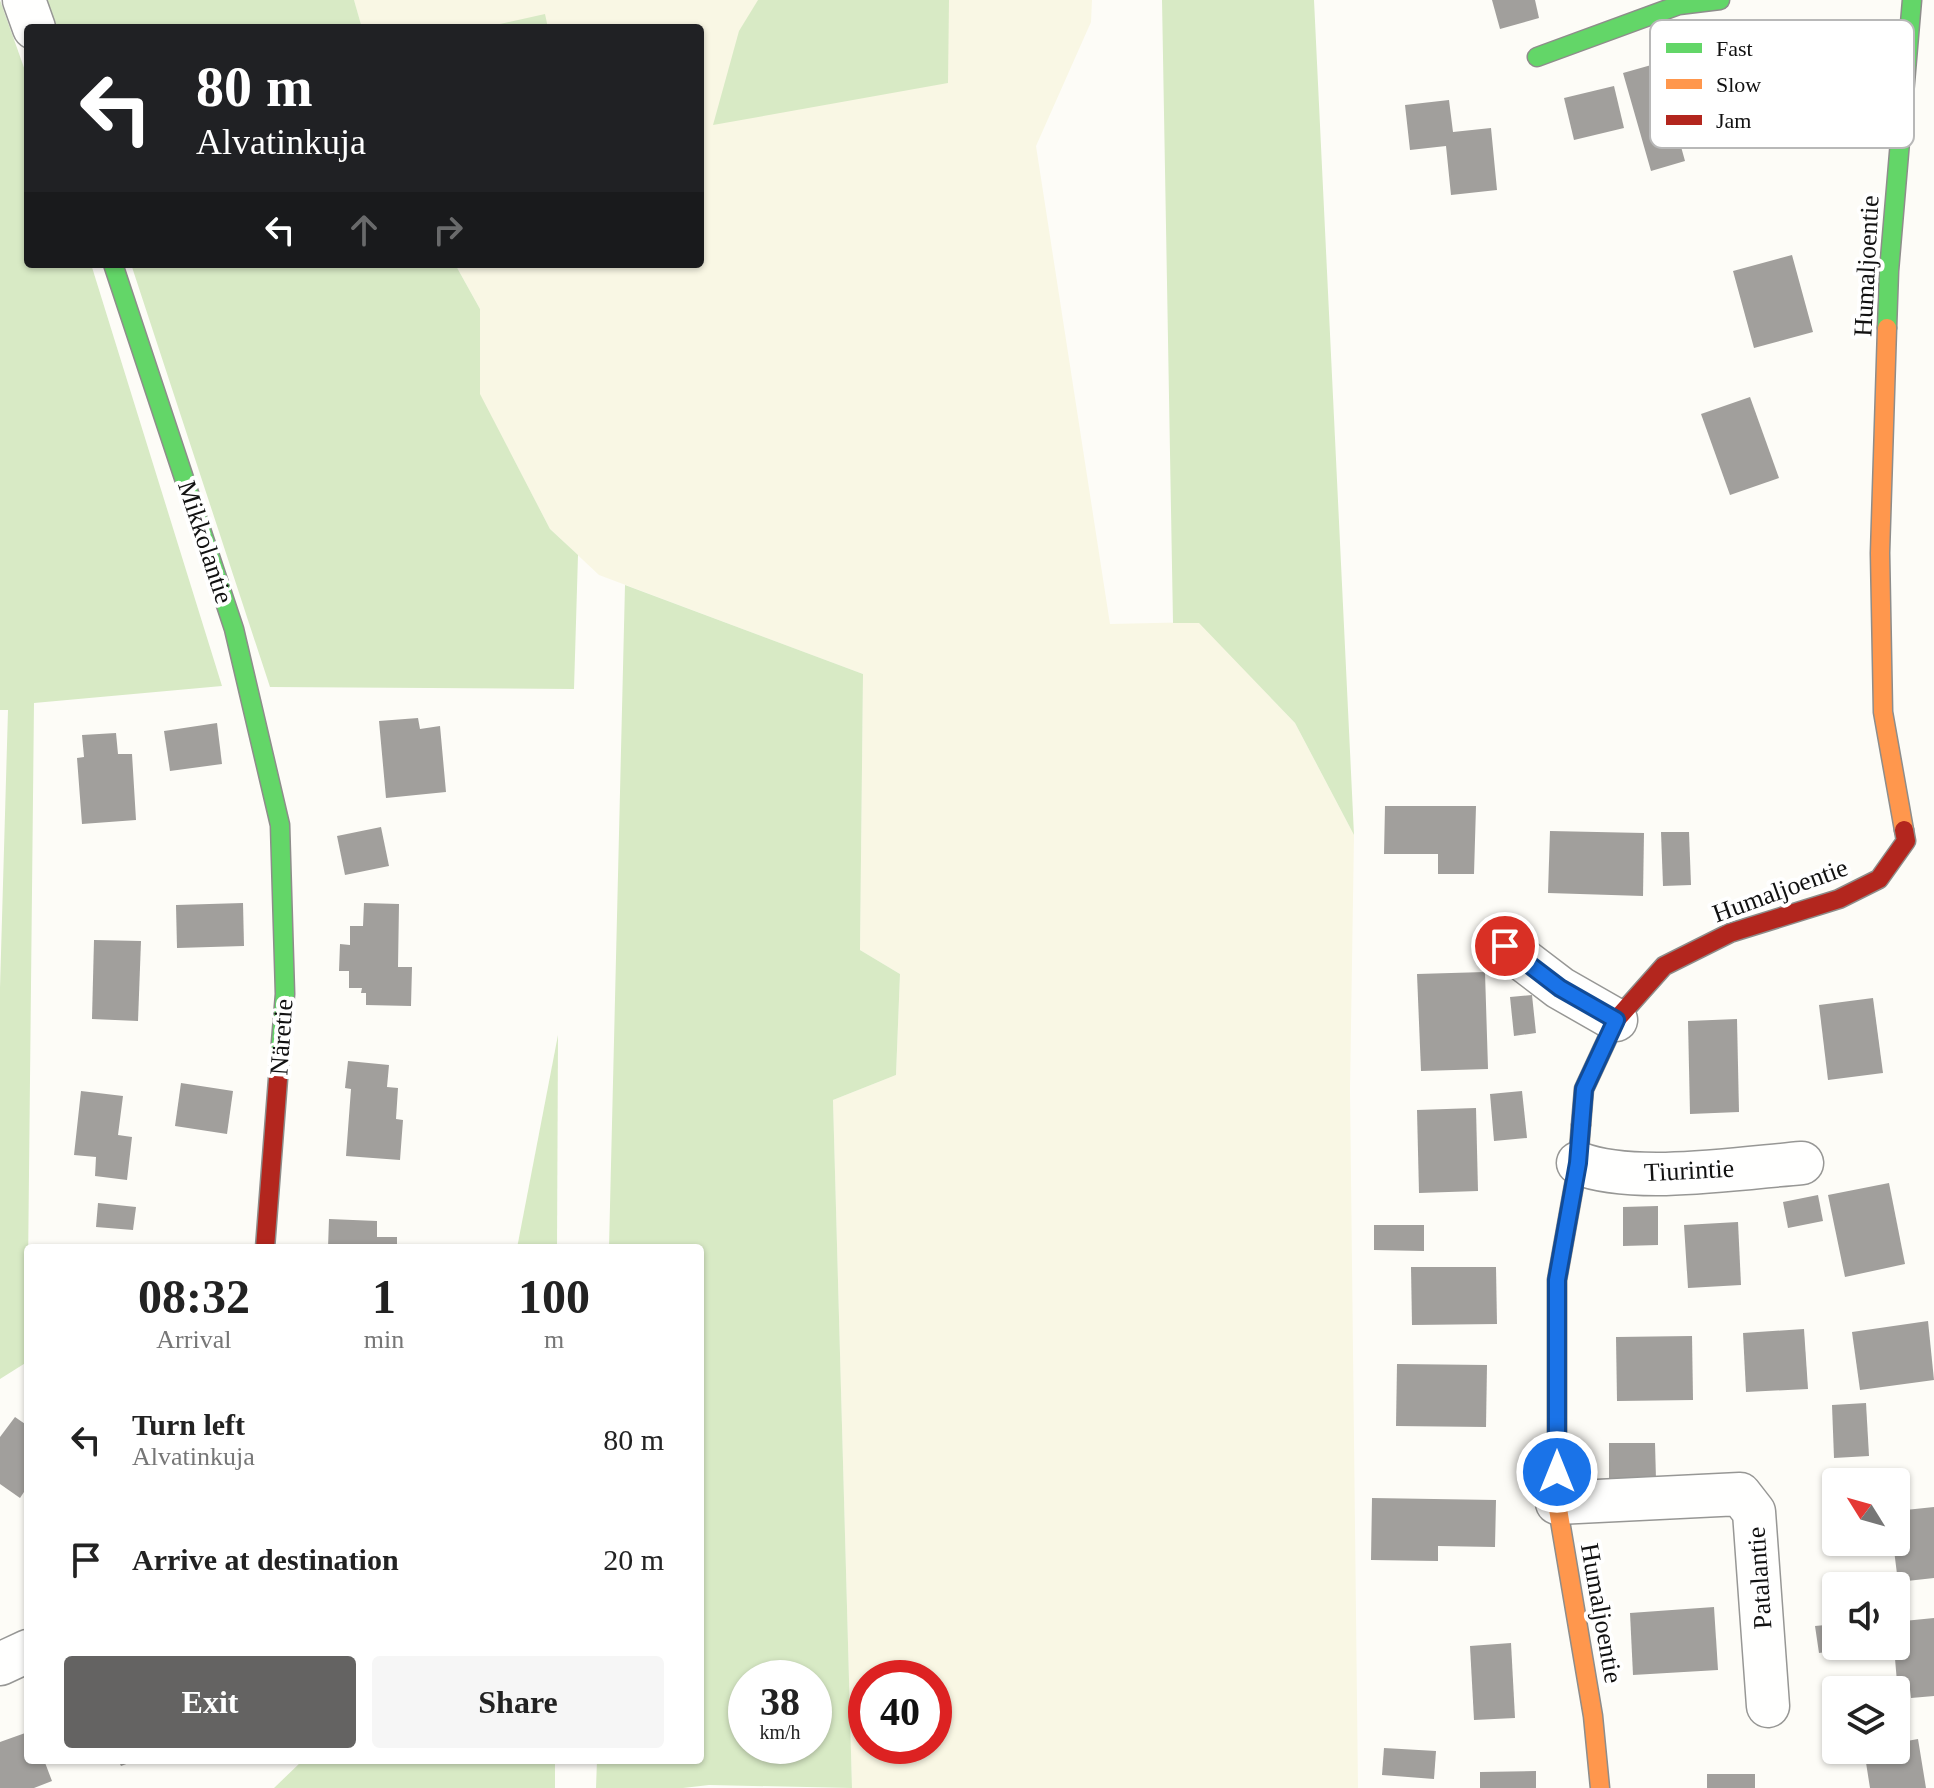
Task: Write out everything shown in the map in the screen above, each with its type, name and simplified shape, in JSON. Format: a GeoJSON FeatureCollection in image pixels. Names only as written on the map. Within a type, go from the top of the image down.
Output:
{"type":"FeatureCollection","features":[{"type":"Feature","properties":{"kind":"street"},"geometry":{"type":"LineString","coordinates":[[24,0],[33,24]]}},
{"type":"Feature","properties":{"kind":"street"},"geometry":{"type":"LineString","coordinates":[[1537,57],[1679,5],[1720,0]]}},
{"type":"Feature","properties":{"kind":"street","name":"Humaljoentie"},"geometry":{"type":"LineString","coordinates":[[1910,20],[1912,0]]}},
{"type":"Feature","properties":{"kind":"street","name":"Humaljoentie"},"geometry":{"type":"LineString","coordinates":[[1600,1788],[1593,1716],[1557,1503],[1557,1280],[1578,1163],[1584,1089],[1616,1020],[1664,966],[1730,933],[1839,899],[1879,879],[1906,841],[1883,712],[1880,553],[1889,271],[1899,148]]}},
{"type":"Feature","properties":{"kind":"street","name":"Mikkolantie"},"geometry":{"type":"LineString","coordinates":[[114,268],[234,629],[280,825]]}},
{"type":"Feature","properties":{"kind":"street","name":"Näretie"},"geometry":{"type":"LineString","coordinates":[[265,1244],[285,994],[280,825]]}},
{"type":"Feature","properties":{"kind":"street"},"geometry":{"type":"LineString","coordinates":[[1505,946],[1560,988],[1616,1020]]}},
{"type":"Feature","properties":{"kind":"street","name":"Tiurintie"},"geometry":{"type":"LineString","coordinates":[[1578,1163],[1599,1171],[1654,1174],[1802,1163]]}},
{"type":"Feature","properties":{"kind":"street","name":"Patalantie"},"geometry":{"type":"LineString","coordinates":[[1557,1503],[1740,1494],[1754,1512],[1768,1706]]}},
{"type":"Feature","properties":{"kind":"street"},"geometry":{"type":"LineString","coordinates":[[0,1664],[24,1653]]}},
{"type":"Feature","properties":{"kind":"shaded area"},"geometry":{"type":"Polygon","coordinates":[[[354,0],[1092,0],[1091,22],[1036,146],[1110,624],[1199,622],[1295,723],[1354,835],[1350,1090],[1358,1788],[852,1788],[851,1764],[952,1764],[952,1660],[848,1660],[833,1100],[896,1075],[900,974],[860,950],[863,674],[599,575],[550,529],[479,393],[480,309],[457,268],[704,268],[704,24],[361,24],[354,0]]]}},
{"type":"Feature","properties":{"kind":"green space"},"geometry":{"type":"Polygon","coordinates":[[[0,0],[24,68],[24,268],[92,268],[222,686],[34,703],[28,1244],[24,1244],[24,1364],[0,1379],[0,988],[8,710],[0,710],[0,0]]]}},
{"type":"Feature","properties":{"kind":"green space"},"geometry":{"type":"Polygon","coordinates":[[[45,0],[354,0],[361,24],[53,24],[45,0]]]}},
{"type":"Feature","properties":{"kind":"green space"},"geometry":{"type":"Polygon","coordinates":[[[758,0],[949,0],[948,83],[713,125],[739,31],[758,0]]]}},
{"type":"Feature","properties":{"kind":"green space"},"geometry":{"type":"Polygon","coordinates":[[[1162,0],[1314,0],[1354,835],[1295,723],[1199,623],[1173,623],[1162,0]]]}},
{"type":"Feature","properties":{"kind":"green space"},"geometry":{"type":"Polygon","coordinates":[[[545,14],[547,24],[500,24],[545,14]]]}},
{"type":"Feature","properties":{"kind":"green space"},"geometry":{"type":"Polygon","coordinates":[[[132,268],[457,268],[480,309],[480,394],[550,529],[578,555],[574,689],[270,687],[132,268]]]}},
{"type":"Feature","properties":{"kind":"green space"},"geometry":{"type":"Polygon","coordinates":[[[625,585],[863,674],[860,950],[900,974],[896,1075],[833,1100],[848,1660],[848,1764],[851,1764],[852,1788],[709,1785],[596,1788],[597,1764],[704,1764],[704,1244],[609,1244],[625,585]]]}},
{"type":"Feature","properties":{"kind":"green space"},"geometry":{"type":"Polygon","coordinates":[[[558,1035],[557,1244],[518,1244],[558,1035]]]}},
{"type":"Feature","properties":{"kind":"green space"},"geometry":{"type":"Polygon","coordinates":[[[299,1764],[555,1764],[555,1788],[274,1788],[299,1764]]]}},
{"type":"Feature","properties":{"kind":"building"},"geometry":{"type":"Polygon","coordinates":[[[1492,0],[1535,0],[1539,18],[1500,29],[1492,0]]]}},
{"type":"Feature","properties":{"kind":"building"},"geometry":{"type":"Polygon","coordinates":[[[1650,65],[1650,148],[1681,148],[1685,161],[1651,171],[1623,73],[1650,65]]]}},
{"type":"Feature","properties":{"kind":"building"},"geometry":{"type":"Polygon","coordinates":[[[1614,86],[1624,128],[1574,140],[1564,98],[1614,86]]]}},
{"type":"Feature","properties":{"kind":"building"},"geometry":{"type":"Polygon","coordinates":[[[1449,100],[1453,132],[1491,128],[1497,190],[1451,195],[1446,146],[1410,150],[1405,105],[1449,100]]]}},
{"type":"Feature","properties":{"kind":"building"},"geometry":{"type":"Polygon","coordinates":[[[1792,255],[1813,332],[1754,348],[1733,271],[1792,255]]]}},
{"type":"Feature","properties":{"kind":"building"},"geometry":{"type":"Polygon","coordinates":[[[1750,397],[1779,478],[1730,495],[1701,414],[1750,397]]]}},
{"type":"Feature","properties":{"kind":"building"},"geometry":{"type":"Polygon","coordinates":[[[418,718],[420,729],[440,726],[446,792],[386,798],[379,721],[418,718]]]}},
{"type":"Feature","properties":{"kind":"building"},"geometry":{"type":"Polygon","coordinates":[[[217,723],[222,764],[170,771],[164,731],[217,723]]]}},
{"type":"Feature","properties":{"kind":"building"},"geometry":{"type":"Polygon","coordinates":[[[116,733],[118,754],[132,754],[136,820],[82,824],[77,758],[84,757],[82,735],[116,733]]]}},
{"type":"Feature","properties":{"kind":"building"},"geometry":{"type":"Polygon","coordinates":[[[1385,806],[1476,806],[1474,874],[1438,874],[1438,854],[1384,854],[1385,806]]]}},
{"type":"Feature","properties":{"kind":"building"},"geometry":{"type":"Polygon","coordinates":[[[381,827],[389,866],[345,875],[337,836],[381,827]]]}},
{"type":"Feature","properties":{"kind":"building"},"geometry":{"type":"Polygon","coordinates":[[[1550,831],[1644,833],[1643,896],[1548,893],[1550,831]]]}},
{"type":"Feature","properties":{"kind":"building"},"geometry":{"type":"Polygon","coordinates":[[[1661,832],[1689,832],[1691,885],[1663,886],[1661,832]]]}},
{"type":"Feature","properties":{"kind":"building"},"geometry":{"type":"Polygon","coordinates":[[[243,903],[244,946],[177,948],[176,905],[243,903]]]}},
{"type":"Feature","properties":{"kind":"building"},"geometry":{"type":"Polygon","coordinates":[[[364,903],[399,904],[398,967],[412,967],[411,1006],[366,1005],[366,993],[361,993],[362,988],[349,988],[349,971],[339,971],[340,944],[350,945],[350,926],[363,926],[364,903]]]}},
{"type":"Feature","properties":{"kind":"building"},"geometry":{"type":"Polygon","coordinates":[[[94,940],[141,941],[138,1021],[92,1019],[94,940]]]}},
{"type":"Feature","properties":{"kind":"building"},"geometry":{"type":"Polygon","coordinates":[[[1485,972],[1488,1069],[1421,1071],[1417,974],[1485,972]]]}},
{"type":"Feature","properties":{"kind":"building"},"geometry":{"type":"Polygon","coordinates":[[[1532,995],[1536,1033],[1514,1036],[1510,997],[1532,995]]]}},
{"type":"Feature","properties":{"kind":"building"},"geometry":{"type":"Polygon","coordinates":[[[1873,998],[1883,1073],[1828,1080],[1819,1005],[1873,998]]]}},
{"type":"Feature","properties":{"kind":"building"},"geometry":{"type":"Polygon","coordinates":[[[1737,1019],[1739,1112],[1690,1114],[1688,1021],[1737,1019]]]}},
{"type":"Feature","properties":{"kind":"building"},"geometry":{"type":"Polygon","coordinates":[[[348,1061],[389,1065],[387,1087],[398,1088],[396,1119],[403,1120],[400,1160],[346,1156],[351,1089],[345,1088],[348,1061]]]}},
{"type":"Feature","properties":{"kind":"building"},"geometry":{"type":"Polygon","coordinates":[[[181,1083],[233,1091],[227,1134],[175,1126],[181,1083]]]}},
{"type":"Feature","properties":{"kind":"building"},"geometry":{"type":"Polygon","coordinates":[[[81,1091],[123,1096],[118,1135],[132,1137],[127,1180],[95,1176],[96,1157],[74,1155],[81,1091]]]}},
{"type":"Feature","properties":{"kind":"building"},"geometry":{"type":"Polygon","coordinates":[[[1522,1091],[1527,1138],[1494,1141],[1490,1094],[1522,1091]]]}},
{"type":"Feature","properties":{"kind":"building"},"geometry":{"type":"Polygon","coordinates":[[[1476,1108],[1478,1191],[1419,1193],[1417,1110],[1476,1108]]]}},
{"type":"Feature","properties":{"kind":"building"},"geometry":{"type":"Polygon","coordinates":[[[1889,1183],[1905,1264],[1845,1277],[1828,1195],[1889,1183]]]}},
{"type":"Feature","properties":{"kind":"building"},"geometry":{"type":"Polygon","coordinates":[[[1818,1195],[1823,1221],[1788,1228],[1783,1202],[1818,1195]]]}},
{"type":"Feature","properties":{"kind":"building"},"geometry":{"type":"Polygon","coordinates":[[[98,1203],[136,1207],[133,1230],[96,1227],[98,1203]]]}},
{"type":"Feature","properties":{"kind":"building"},"geometry":{"type":"Polygon","coordinates":[[[1658,1206],[1658,1245],[1623,1246],[1623,1207],[1658,1206]]]}},
{"type":"Feature","properties":{"kind":"building"},"geometry":{"type":"Polygon","coordinates":[[[329,1219],[377,1221],[377,1237],[397,1237],[397,1244],[328,1244],[329,1219]]]}},
{"type":"Feature","properties":{"kind":"building"},"geometry":{"type":"Polygon","coordinates":[[[1738,1222],[1741,1285],[1688,1288],[1684,1225],[1738,1222]]]}},
{"type":"Feature","properties":{"kind":"building"},"geometry":{"type":"Polygon","coordinates":[[[1374,1225],[1424,1225],[1424,1251],[1374,1250],[1374,1225]]]}},
{"type":"Feature","properties":{"kind":"building"},"geometry":{"type":"Polygon","coordinates":[[[1411,1267],[1496,1267],[1497,1324],[1412,1325],[1411,1267]]]}},
{"type":"Feature","properties":{"kind":"building"},"geometry":{"type":"Polygon","coordinates":[[[1928,1321],[1934,1380],[1860,1390],[1852,1332],[1928,1321]]]}},
{"type":"Feature","properties":{"kind":"building"},"geometry":{"type":"Polygon","coordinates":[[[1804,1329],[1808,1389],[1746,1392],[1743,1333],[1804,1329]]]}},
{"type":"Feature","properties":{"kind":"building"},"geometry":{"type":"Polygon","coordinates":[[[1692,1336],[1693,1400],[1617,1401],[1616,1337],[1692,1336]]]}},
{"type":"Feature","properties":{"kind":"building"},"geometry":{"type":"Polygon","coordinates":[[[1397,1364],[1487,1365],[1486,1427],[1396,1426],[1397,1364]]]}},
{"type":"Feature","properties":{"kind":"building"},"geometry":{"type":"Polygon","coordinates":[[[1866,1403],[1869,1456],[1834,1458],[1832,1405],[1866,1403]]]}},
{"type":"Feature","properties":{"kind":"building"},"geometry":{"type":"Polygon","coordinates":[[[15,1417],[24,1423],[24,1492],[20,1498],[0,1484],[0,1437],[15,1417]]]}},
{"type":"Feature","properties":{"kind":"building"},"geometry":{"type":"Polygon","coordinates":[[[1609,1443],[1655,1443],[1656,1480],[1609,1481],[1609,1443]]]}},
{"type":"Feature","properties":{"kind":"building"},"geometry":{"type":"Polygon","coordinates":[[[1372,1498],[1496,1500],[1495,1547],[1438,1546],[1438,1561],[1371,1560],[1372,1498]]]}},
{"type":"Feature","properties":{"kind":"building"},"geometry":{"type":"Polygon","coordinates":[[[1934,1507],[1934,1578],[1910,1581],[1910,1572],[1897,1572],[1895,1556],[1910,1556],[1910,1510],[1934,1507]]]}},
{"type":"Feature","properties":{"kind":"building"},"geometry":{"type":"Polygon","coordinates":[[[1714,1607],[1718,1670],[1633,1675],[1630,1613],[1714,1607]]]}},
{"type":"Feature","properties":{"kind":"building"},"geometry":{"type":"Polygon","coordinates":[[[1934,1618],[1934,1696],[1911,1698],[1910,1676],[1896,1676],[1895,1660],[1910,1660],[1910,1620],[1934,1618]]]}},
{"type":"Feature","properties":{"kind":"building"},"geometry":{"type":"Polygon","coordinates":[[[1822,1625],[1822,1653],[1819,1653],[1815,1626],[1822,1625]]]}},
{"type":"Feature","properties":{"kind":"building"},"geometry":{"type":"Polygon","coordinates":[[[1511,1643],[1515,1718],[1474,1720],[1470,1646],[1511,1643]]]}},
{"type":"Feature","properties":{"kind":"building"},"geometry":{"type":"Polygon","coordinates":[[[24,1733],[24,1764],[46,1764],[52,1781],[34,1788],[0,1788],[0,1742],[24,1733]]]}},
{"type":"Feature","properties":{"kind":"building"},"geometry":{"type":"Polygon","coordinates":[[[1918,1739],[1926,1788],[1870,1788],[1866,1764],[1910,1764],[1910,1740],[1918,1739]]]}},
{"type":"Feature","properties":{"kind":"building"},"geometry":{"type":"Polygon","coordinates":[[[1384,1748],[1436,1751],[1434,1779],[1382,1775],[1384,1748]]]}},
{"type":"Feature","properties":{"kind":"building"},"geometry":{"type":"Polygon","coordinates":[[[1536,1771],[1536,1788],[1480,1788],[1480,1772],[1536,1771]]]}},
{"type":"Feature","properties":{"kind":"building"},"geometry":{"type":"Polygon","coordinates":[[[1707,1774],[1755,1774],[1755,1788],[1707,1788],[1707,1774]]]}},
{"type":"Feature","properties":{"kind":"traffic: fast"},"geometry":{"type":"LineString","coordinates":[[1537,57],[1679,5],[1720,0]]}},
{"type":"Feature","properties":{"kind":"traffic: fast"},"geometry":{"type":"LineString","coordinates":[[1910,20],[1912,0]]}},
{"type":"Feature","properties":{"kind":"traffic: fast"},"geometry":{"type":"LineString","coordinates":[[1887,328],[1899,148]]}},
{"type":"Feature","properties":{"kind":"traffic: fast"},"geometry":{"type":"LineString","coordinates":[[114,268],[234,629],[280,825],[285,994],[279,1066]]}},
{"type":"Feature","properties":{"kind":"traffic: slow"},"geometry":{"type":"LineString","coordinates":[[1887,328],[1880,553],[1883,712],[1904,830]]}},
{"type":"Feature","properties":{"kind":"traffic: slow"},"geometry":{"type":"LineString","coordinates":[[1581,1125],[1578,1163],[1557,1280],[1557,1503],[1593,1716],[1600,1788]]}},
{"type":"Feature","properties":{"kind":"traffic: jam"},"geometry":{"type":"LineString","coordinates":[[1581,1125],[1584,1089],[1616,1020],[1664,966],[1730,933],[1839,899],[1879,879],[1906,841],[1904,830]]}},
{"type":"Feature","properties":{"kind":"traffic: jam"},"geometry":{"type":"LineString","coordinates":[[265,1244],[279,1066]]}},
{"type":"Feature","properties":{"kind":"route"},"geometry":{"type":"LineString","coordinates":[[1505,946],[1560,988],[1616,1020],[1584,1089],[1578,1163],[1557,1280],[1557,1472]]}}]}
